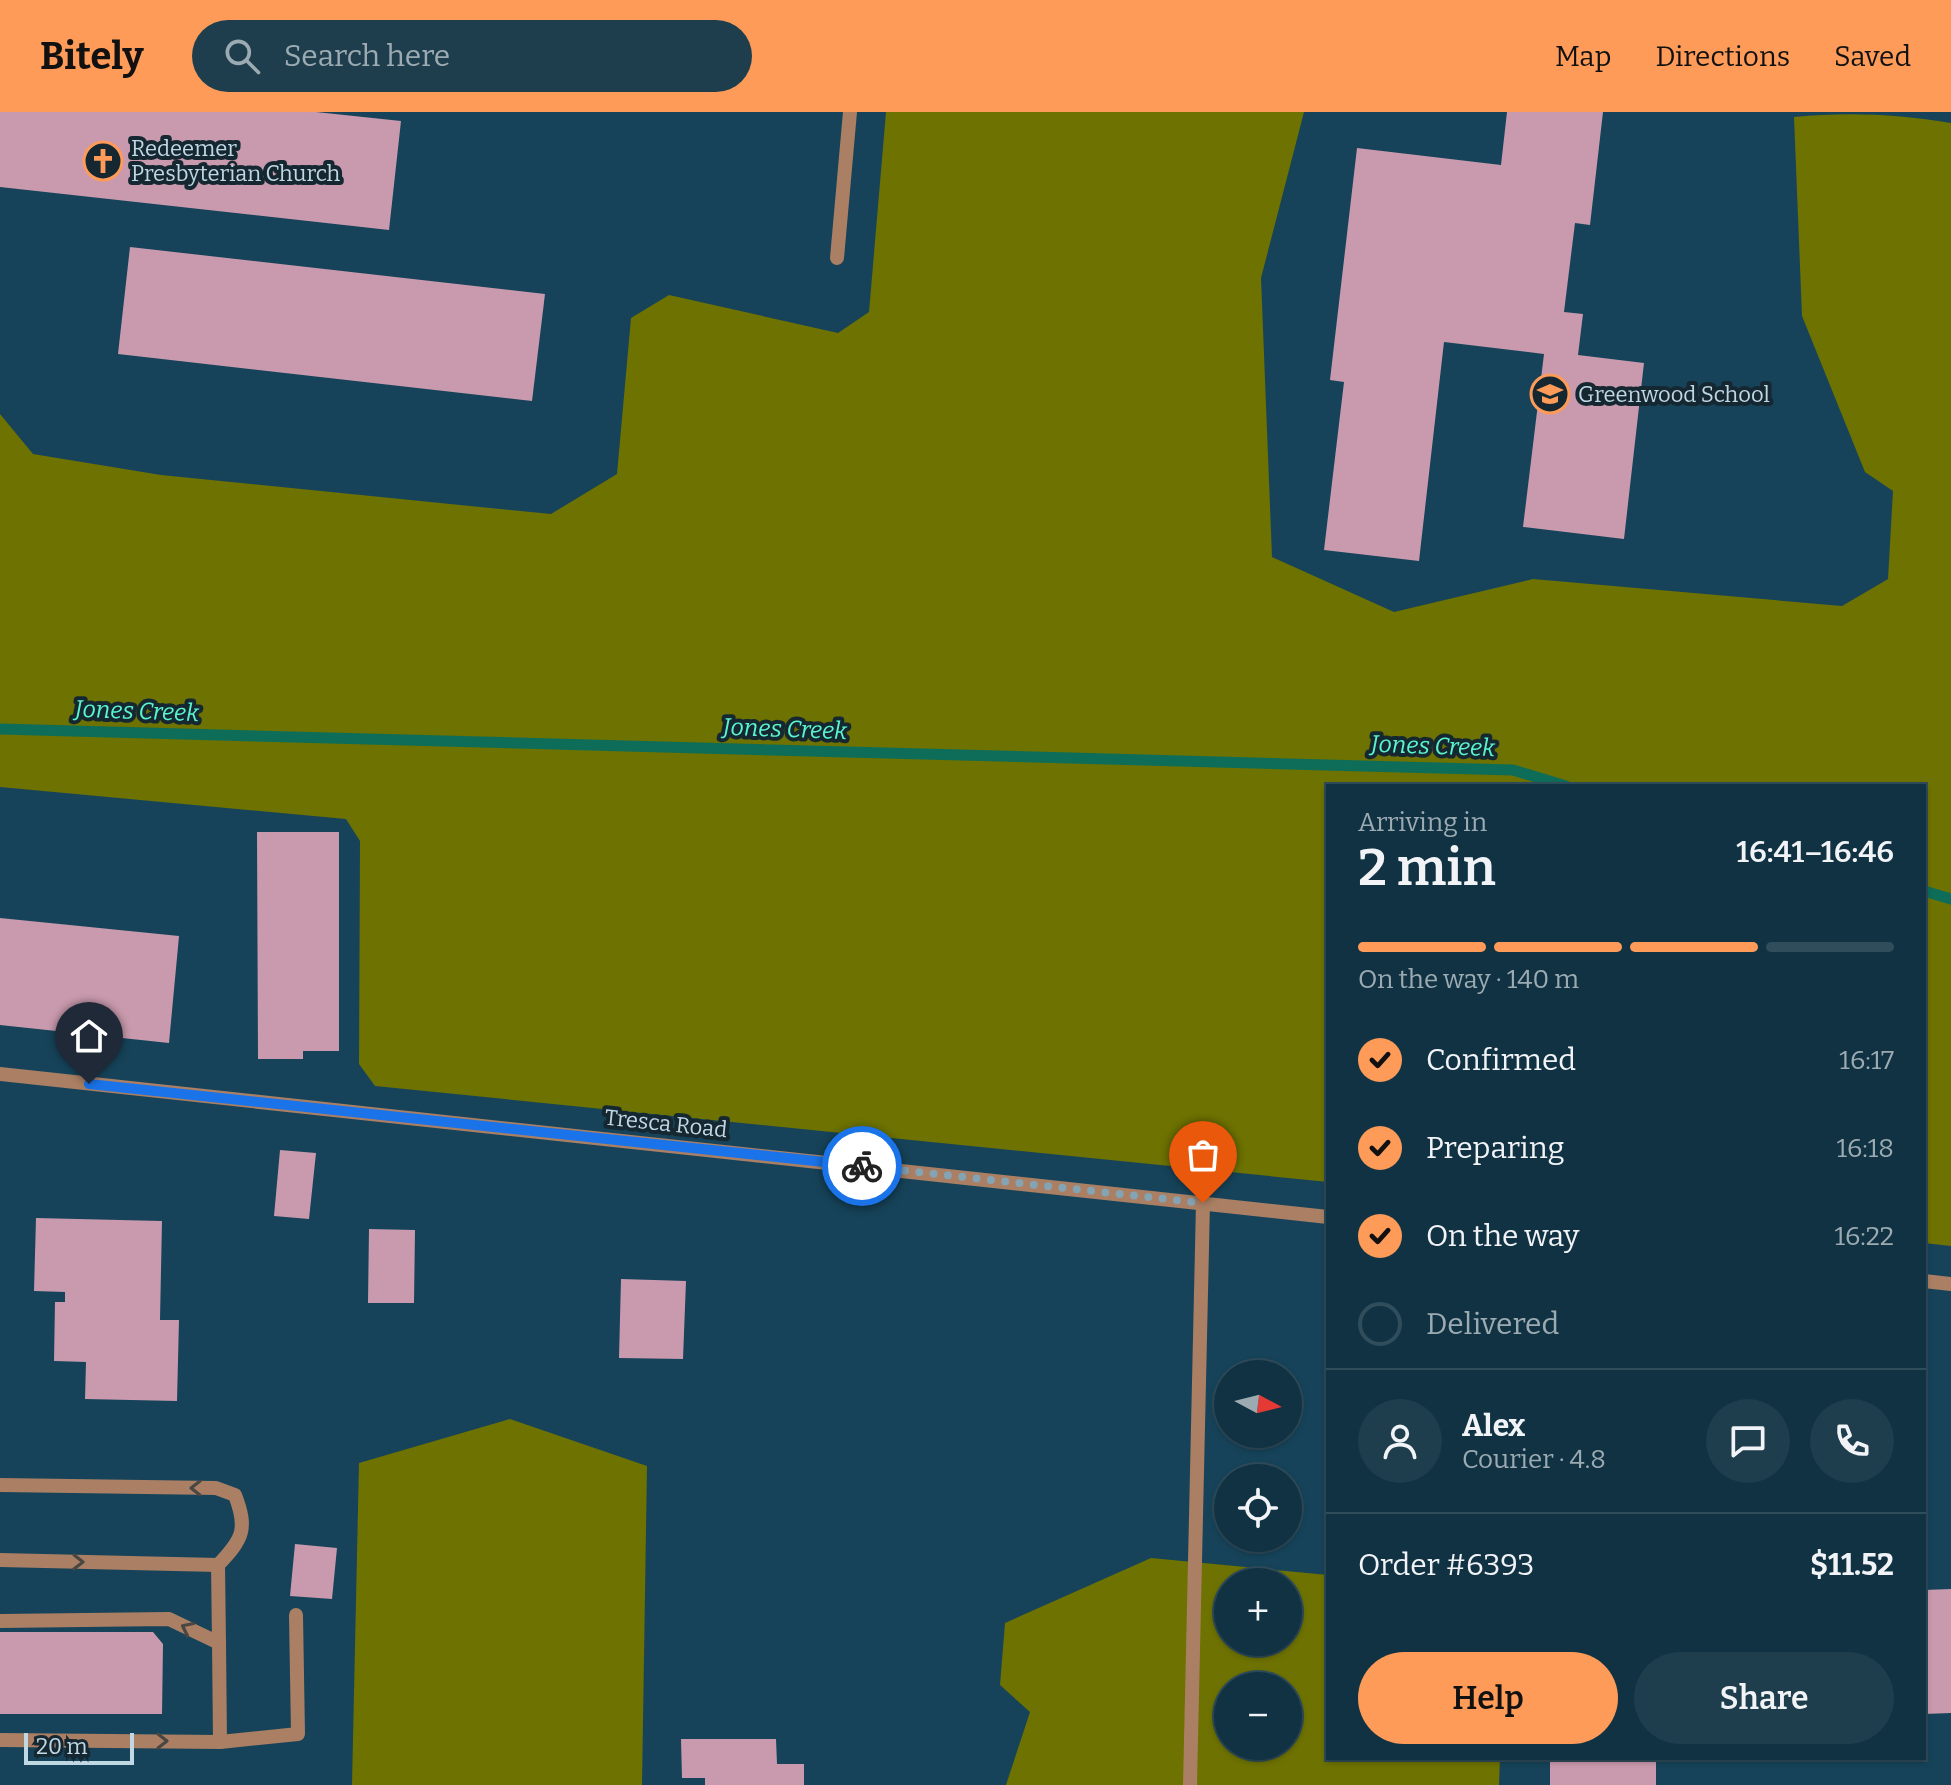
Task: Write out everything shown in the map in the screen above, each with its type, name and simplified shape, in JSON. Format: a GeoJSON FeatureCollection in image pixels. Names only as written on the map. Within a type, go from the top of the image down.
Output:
{"type":"FeatureCollection","features":[{"type":"Feature","properties":{"kind":"street"},"geometry":{"type":"LineString","coordinates":[[837,258],[850,112]]}},
{"type":"Feature","properties":{"kind":"street","name":"Tresca Road"},"geometry":{"type":"LineString","coordinates":[[0,1074],[1326,1217]]}},
{"type":"Feature","properties":{"kind":"street"},"geometry":{"type":"LineString","coordinates":[[1190,1785],[1203,1203]]}},
{"type":"Feature","properties":{"kind":"street"},"geometry":{"type":"LineString","coordinates":[[1926,1281],[1951,1284]]}},
{"type":"Feature","properties":{"kind":"street"},"geometry":{"type":"LineString","coordinates":[[0,1485],[216,1488],[235,1495],[244,1519],[235,1548],[218,1565],[220,1742]]}},
{"type":"Feature","properties":{"kind":"street"},"geometry":{"type":"LineString","coordinates":[[0,1560],[218,1565]]}},
{"type":"Feature","properties":{"kind":"street"},"geometry":{"type":"LineString","coordinates":[[0,1740],[220,1742],[298,1734],[296,1615]]}},
{"type":"Feature","properties":{"kind":"street"},"geometry":{"type":"LineString","coordinates":[[0,1621],[169,1619],[219,1643]]}},
{"type":"Feature","properties":{"kind":"shaded area"},"geometry":{"type":"Polygon","coordinates":[[[886,112],[1304,112],[1261,278],[1272,557],[1394,612],[1533,579],[1842,606],[1888,579],[1893,491],[1865,472],[1802,316],[1794,117],[1872,115],[1951,123],[1951,1246],[1926,1243],[1926,784],[1326,784],[1326,1182],[375,1086],[359,1064],[360,841],[346,819],[0,787],[0,414],[33,454],[161,475],[551,514],[617,474],[631,318],[669,295],[838,333],[869,312],[886,112]]]}},
{"type":"Feature","properties":{"kind":"shaded area"},"geometry":{"type":"Polygon","coordinates":[[[510,1419],[647,1466],[642,1785],[352,1785],[359,1463],[510,1419]]]}},
{"type":"Feature","properties":{"kind":"shaded area"},"geometry":{"type":"Polygon","coordinates":[[[1151,1558],[1255,1568],[1214,1568],[1214,1656],[1302,1656],[1302,1573],[1326,1575],[1326,1760],[1500,1760],[1499,1785],[1006,1785],[1030,1712],[1000,1685],[1005,1623],[1151,1558]]]}},
{"type":"Feature","properties":{"kind":"building"},"geometry":{"type":"Polygon","coordinates":[[[0,112],[316,112],[401,121],[389,230],[0,187],[0,112]]]}},
{"type":"Feature","properties":{"kind":"building"},"geometry":{"type":"Polygon","coordinates":[[[1507,112],[1603,112],[1590,225],[1575,223],[1564,312],[1583,314],[1578,355],[1644,363],[1624,539],[1523,527],[1544,354],[1444,342],[1419,561],[1324,550],[1344,382],[1330,380],[1357,148],[1501,165],[1507,112]]]}},
{"type":"Feature","properties":{"kind":"building"},"geometry":{"type":"Polygon","coordinates":[[[130,247],[545,294],[532,401],[118,354],[130,247]]]}},
{"type":"Feature","properties":{"kind":"building"},"geometry":{"type":"Polygon","coordinates":[[[257,832],[339,832],[339,1051],[303,1051],[303,1059],[258,1059],[257,832]]]}},
{"type":"Feature","properties":{"kind":"building"},"geometry":{"type":"Polygon","coordinates":[[[0,918],[179,936],[169,1043],[0,1025],[0,918]]]}},
{"type":"Feature","properties":{"kind":"building"},"geometry":{"type":"Polygon","coordinates":[[[280,1150],[316,1153],[309,1219],[274,1216],[280,1150]]]}},
{"type":"Feature","properties":{"kind":"building"},"geometry":{"type":"Polygon","coordinates":[[[36,1218],[162,1221],[160,1320],[179,1320],[177,1401],[85,1399],[86,1362],[54,1361],[55,1302],[65,1302],[65,1292],[34,1291],[36,1218]]]}},
{"type":"Feature","properties":{"kind":"building"},"geometry":{"type":"Polygon","coordinates":[[[369,1229],[415,1230],[414,1303],[368,1303],[369,1229]]]}},
{"type":"Feature","properties":{"kind":"building"},"geometry":{"type":"Polygon","coordinates":[[[621,1279],[686,1281],[683,1359],[619,1358],[621,1279]]]}},
{"type":"Feature","properties":{"kind":"building"},"geometry":{"type":"Polygon","coordinates":[[[295,1544],[337,1548],[332,1599],[290,1596],[295,1544]]]}},
{"type":"Feature","properties":{"kind":"building"},"geometry":{"type":"Polygon","coordinates":[[[1951,1589],[1951,1713],[1926,1714],[1926,1590],[1951,1589]]]}},
{"type":"Feature","properties":{"kind":"building"},"geometry":{"type":"Polygon","coordinates":[[[0,1632],[153,1632],[163,1644],[162,1714],[0,1714],[0,1632]]]}},
{"type":"Feature","properties":{"kind":"building"},"geometry":{"type":"Polygon","coordinates":[[[681,1739],[776,1739],[777,1764],[804,1764],[804,1785],[705,1785],[705,1778],[682,1778],[681,1739]]]}},
{"type":"Feature","properties":{"kind":"building"},"geometry":{"type":"Polygon","coordinates":[[[1550,1760],[1656,1760],[1656,1785],[1550,1785],[1550,1760]]]}},
{"type":"Feature","properties":{"kind":"waterway","name":"Jones Creek"},"geometry":{"type":"LineString","coordinates":[[0,729],[1513,770],[1559,784]]}},
{"type":"Feature","properties":{"kind":"waterway","name":"Jones Creek"},"geometry":{"type":"LineString","coordinates":[[1926,892],[1951,899]]}},
{"type":"Feature","properties":{"kind":"way so far"},"geometry":{"type":"LineString","coordinates":[[862,1166],[1203,1203]]}},
{"type":"Feature","properties":{"kind":"place","name":"Redeemer Presbyterian Church"},"geometry":{"type":"Point","coordinates":[103,161]}},
{"type":"Feature","properties":{"kind":"place","name":"Greenwood School"},"geometry":{"type":"Point","coordinates":[1550,394]}},
{"type":"Feature","properties":{"kind":"route"},"geometry":{"type":"LineString","coordinates":[[89,1084],[862,1166]]}}]}
